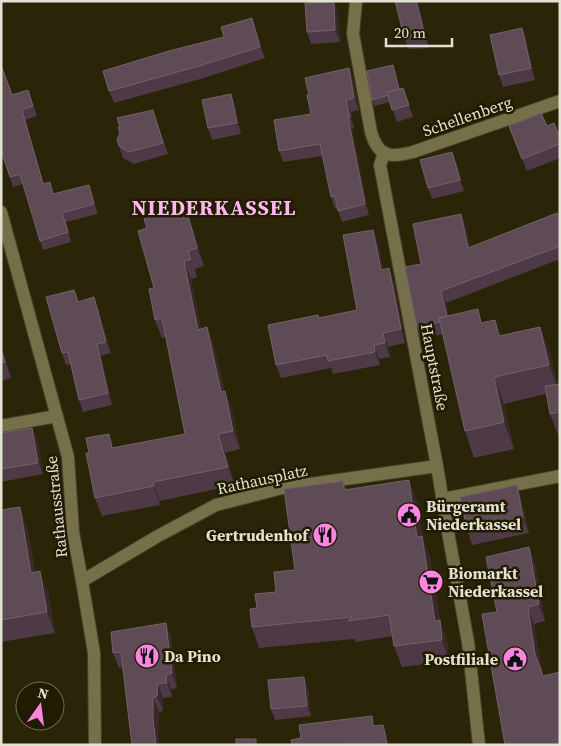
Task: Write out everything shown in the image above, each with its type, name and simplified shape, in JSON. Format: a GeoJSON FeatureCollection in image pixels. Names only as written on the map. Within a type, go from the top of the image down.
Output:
{"type":"FeatureCollection","features":[{"type":"Feature","properties":{"kind":"street"},"geometry":{"type":"LineString","coordinates":[[356,1],[353,34],[360,74],[374,142],[378,149],[384,153]]}},
{"type":"Feature","properties":{"kind":"street","name":"Schellenberg"},"geometry":{"type":"LineString","coordinates":[[384,153],[399,156],[413,152],[560,101]]}},
{"type":"Feature","properties":{"kind":"street","name":"Hauptstraße"},"geometry":{"type":"LineString","coordinates":[[384,153],[380,165],[438,466],[468,642],[479,745]]}},
{"type":"Feature","properties":{"kind":"street","name":"Rathausstraße"},"geometry":{"type":"LineString","coordinates":[[1,212],[68,457],[73,532],[94,653],[95,745]]}},
{"type":"Feature","properties":{"kind":"street"},"geometry":{"type":"LineString","coordinates":[[1,426],[57,416]]}},
{"type":"Feature","properties":{"kind":"street","name":"Rathausplatz"},"geometry":{"type":"LineString","coordinates":[[82,581],[216,504],[282,488],[438,466]]}},
{"type":"Feature","properties":{"kind":"street"},"geometry":{"type":"LineString","coordinates":[[443,499],[560,476]]}},
{"type":"Feature","properties":{"kind":"building"},"geometry":{"type":"Polygon","coordinates":[[[395,1],[416,1],[425,36],[404,37],[395,1]]]}},
{"type":"Feature","properties":{"kind":"building"},"geometry":{"type":"Polygon","coordinates":[[[334,2],[335,30],[307,32],[305,3],[334,2]]]}},
{"type":"Feature","properties":{"kind":"building"},"geometry":{"type":"Polygon","coordinates":[[[252,18],[260,47],[109,91],[103,71],[224,37],[221,27],[252,18]]]}},
{"type":"Feature","properties":{"kind":"building"},"geometry":{"type":"Polygon","coordinates":[[[522,28],[531,68],[499,75],[490,35],[522,28]]]}},
{"type":"Feature","properties":{"kind":"building"},"geometry":{"type":"Polygon","coordinates":[[[1,65],[12,95],[28,90],[33,106],[22,110],[43,184],[50,182],[53,194],[89,185],[94,204],[62,213],[68,232],[40,241],[20,174],[10,177],[1,150],[1,65]]]}},
{"type":"Feature","properties":{"kind":"building"},"geometry":{"type":"Polygon","coordinates":[[[393,65],[399,89],[387,92],[388,95],[372,100],[367,71],[393,65]]]}},
{"type":"Feature","properties":{"kind":"building"},"geometry":{"type":"Polygon","coordinates":[[[349,68],[354,98],[346,100],[350,117],[348,117],[365,204],[338,211],[335,196],[331,197],[320,144],[279,151],[274,120],[311,114],[305,78],[349,68]]]}},
{"type":"Feature","properties":{"kind":"building"},"geometry":{"type":"Polygon","coordinates":[[[403,88],[409,105],[392,110],[387,92],[403,88]]]}},
{"type":"Feature","properties":{"kind":"building"},"geometry":{"type":"Polygon","coordinates":[[[231,94],[237,123],[208,128],[202,100],[231,94]]]}},
{"type":"Feature","properties":{"kind":"building"},"geometry":{"type":"Polygon","coordinates":[[[153,110],[163,143],[129,152],[119,146],[117,140],[120,133],[118,127],[120,127],[117,118],[153,110]]]}},
{"type":"Feature","properties":{"kind":"building"},"geometry":{"type":"Polygon","coordinates":[[[541,113],[547,126],[554,123],[560,138],[560,144],[522,159],[509,126],[541,113]]]}},
{"type":"Feature","properties":{"kind":"building"},"geometry":{"type":"Polygon","coordinates":[[[452,152],[460,180],[428,188],[420,160],[452,152]]]}},
{"type":"Feature","properties":{"kind":"building"},"geometry":{"type":"Polygon","coordinates":[[[176,210],[179,219],[188,216],[197,248],[188,251],[191,259],[184,261],[198,330],[207,327],[221,392],[225,391],[233,431],[218,434],[228,467],[153,482],[154,486],[95,498],[86,453],[89,453],[86,438],[109,434],[112,448],[185,434],[162,318],[155,320],[149,289],[154,288],[138,231],[147,228],[144,219],[176,210]]]}},
{"type":"Feature","properties":{"kind":"building"},"geometry":{"type":"Polygon","coordinates":[[[557,213],[560,221],[560,246],[441,291],[447,316],[439,318],[440,322],[417,327],[405,267],[421,264],[413,224],[461,214],[468,248],[557,213]]]}},
{"type":"Feature","properties":{"kind":"building"},"geometry":{"type":"Polygon","coordinates":[[[373,230],[381,270],[389,268],[401,329],[383,333],[385,343],[374,345],[375,352],[328,361],[327,355],[276,365],[268,325],[318,315],[319,318],[357,310],[343,235],[373,230]]]}},
{"type":"Feature","properties":{"kind":"building"},"geometry":{"type":"Polygon","coordinates":[[[74,290],[78,302],[94,297],[106,342],[97,344],[108,393],[79,400],[68,352],[62,353],[46,297],[74,290]]]}},
{"type":"Feature","properties":{"kind":"building"},"geometry":{"type":"Polygon","coordinates":[[[478,309],[481,323],[495,320],[499,336],[540,327],[549,365],[494,377],[504,422],[465,431],[439,318],[478,309]]]}},
{"type":"Feature","properties":{"kind":"building"},"geometry":{"type":"Polygon","coordinates":[[[1,349],[5,362],[1,363],[1,349]]]}},
{"type":"Feature","properties":{"kind":"building"},"geometry":{"type":"Polygon","coordinates":[[[560,384],[560,412],[550,414],[545,386],[560,384]]]}},
{"type":"Feature","properties":{"kind":"building"},"geometry":{"type":"Polygon","coordinates":[[[32,428],[38,463],[1,469],[1,433],[32,428]]]}},
{"type":"Feature","properties":{"kind":"building"},"geometry":{"type":"Polygon","coordinates":[[[409,480],[417,537],[422,536],[435,621],[440,620],[442,640],[394,646],[389,615],[348,621],[352,617],[252,627],[250,609],[257,608],[255,594],[276,592],[274,572],[295,570],[284,489],[343,481],[344,490],[409,480]]]}},
{"type":"Feature","properties":{"kind":"building"},"geometry":{"type":"Polygon","coordinates":[[[517,485],[523,518],[467,529],[460,497],[517,485]]]}},
{"type":"Feature","properties":{"kind":"building"},"geometry":{"type":"Polygon","coordinates":[[[20,507],[31,573],[40,571],[47,612],[1,620],[1,510],[20,507]]]}},
{"type":"Feature","properties":{"kind":"building"},"geometry":{"type":"Polygon","coordinates":[[[529,547],[539,604],[528,607],[535,654],[543,676],[560,672],[560,745],[505,745],[482,614],[497,612],[486,557],[529,547]]]}},
{"type":"Feature","properties":{"kind":"building"},"geometry":{"type":"Polygon","coordinates":[[[166,623],[172,673],[166,675],[167,683],[158,683],[157,696],[153,697],[156,745],[132,745],[121,652],[113,653],[111,632],[166,623]]]}},
{"type":"Feature","properties":{"kind":"building"},"geometry":{"type":"Polygon","coordinates":[[[304,677],[307,706],[271,709],[268,680],[304,677]]]}},
{"type":"Feature","properties":{"kind":"building"},"geometry":{"type":"Polygon","coordinates":[[[372,716],[373,726],[383,725],[387,744],[292,745],[291,740],[301,738],[299,725],[372,716]]]}},
{"type":"Feature","properties":{"kind":"building"},"geometry":{"type":"Polygon","coordinates":[[[236,739],[256,739],[256,745],[236,745],[236,739]]]}},
{"type":"Feature","properties":{"kind":"place","name":"Bürgeramt Niederkassel"},"geometry":{"type":"Point","coordinates":[409,515]}},
{"type":"Feature","properties":{"kind":"place","name":"Gertrudenhof"},"geometry":{"type":"Point","coordinates":[325,535]}},
{"type":"Feature","properties":{"kind":"place","name":"Biomarkt Niederkassel"},"geometry":{"type":"Point","coordinates":[431,582]}},
{"type":"Feature","properties":{"kind":"place","name":"Da Pino"},"geometry":{"type":"Point","coordinates":[147,656]}},
{"type":"Feature","properties":{"kind":"place","name":"Postfiliale"},"geometry":{"type":"Point","coordinates":[515,659]}},
{"type":"Feature","properties":{"kind":"district","name":"NIEDERKASSEL"},"geometry":{"type":"Point","coordinates":[214,208]}}]}
